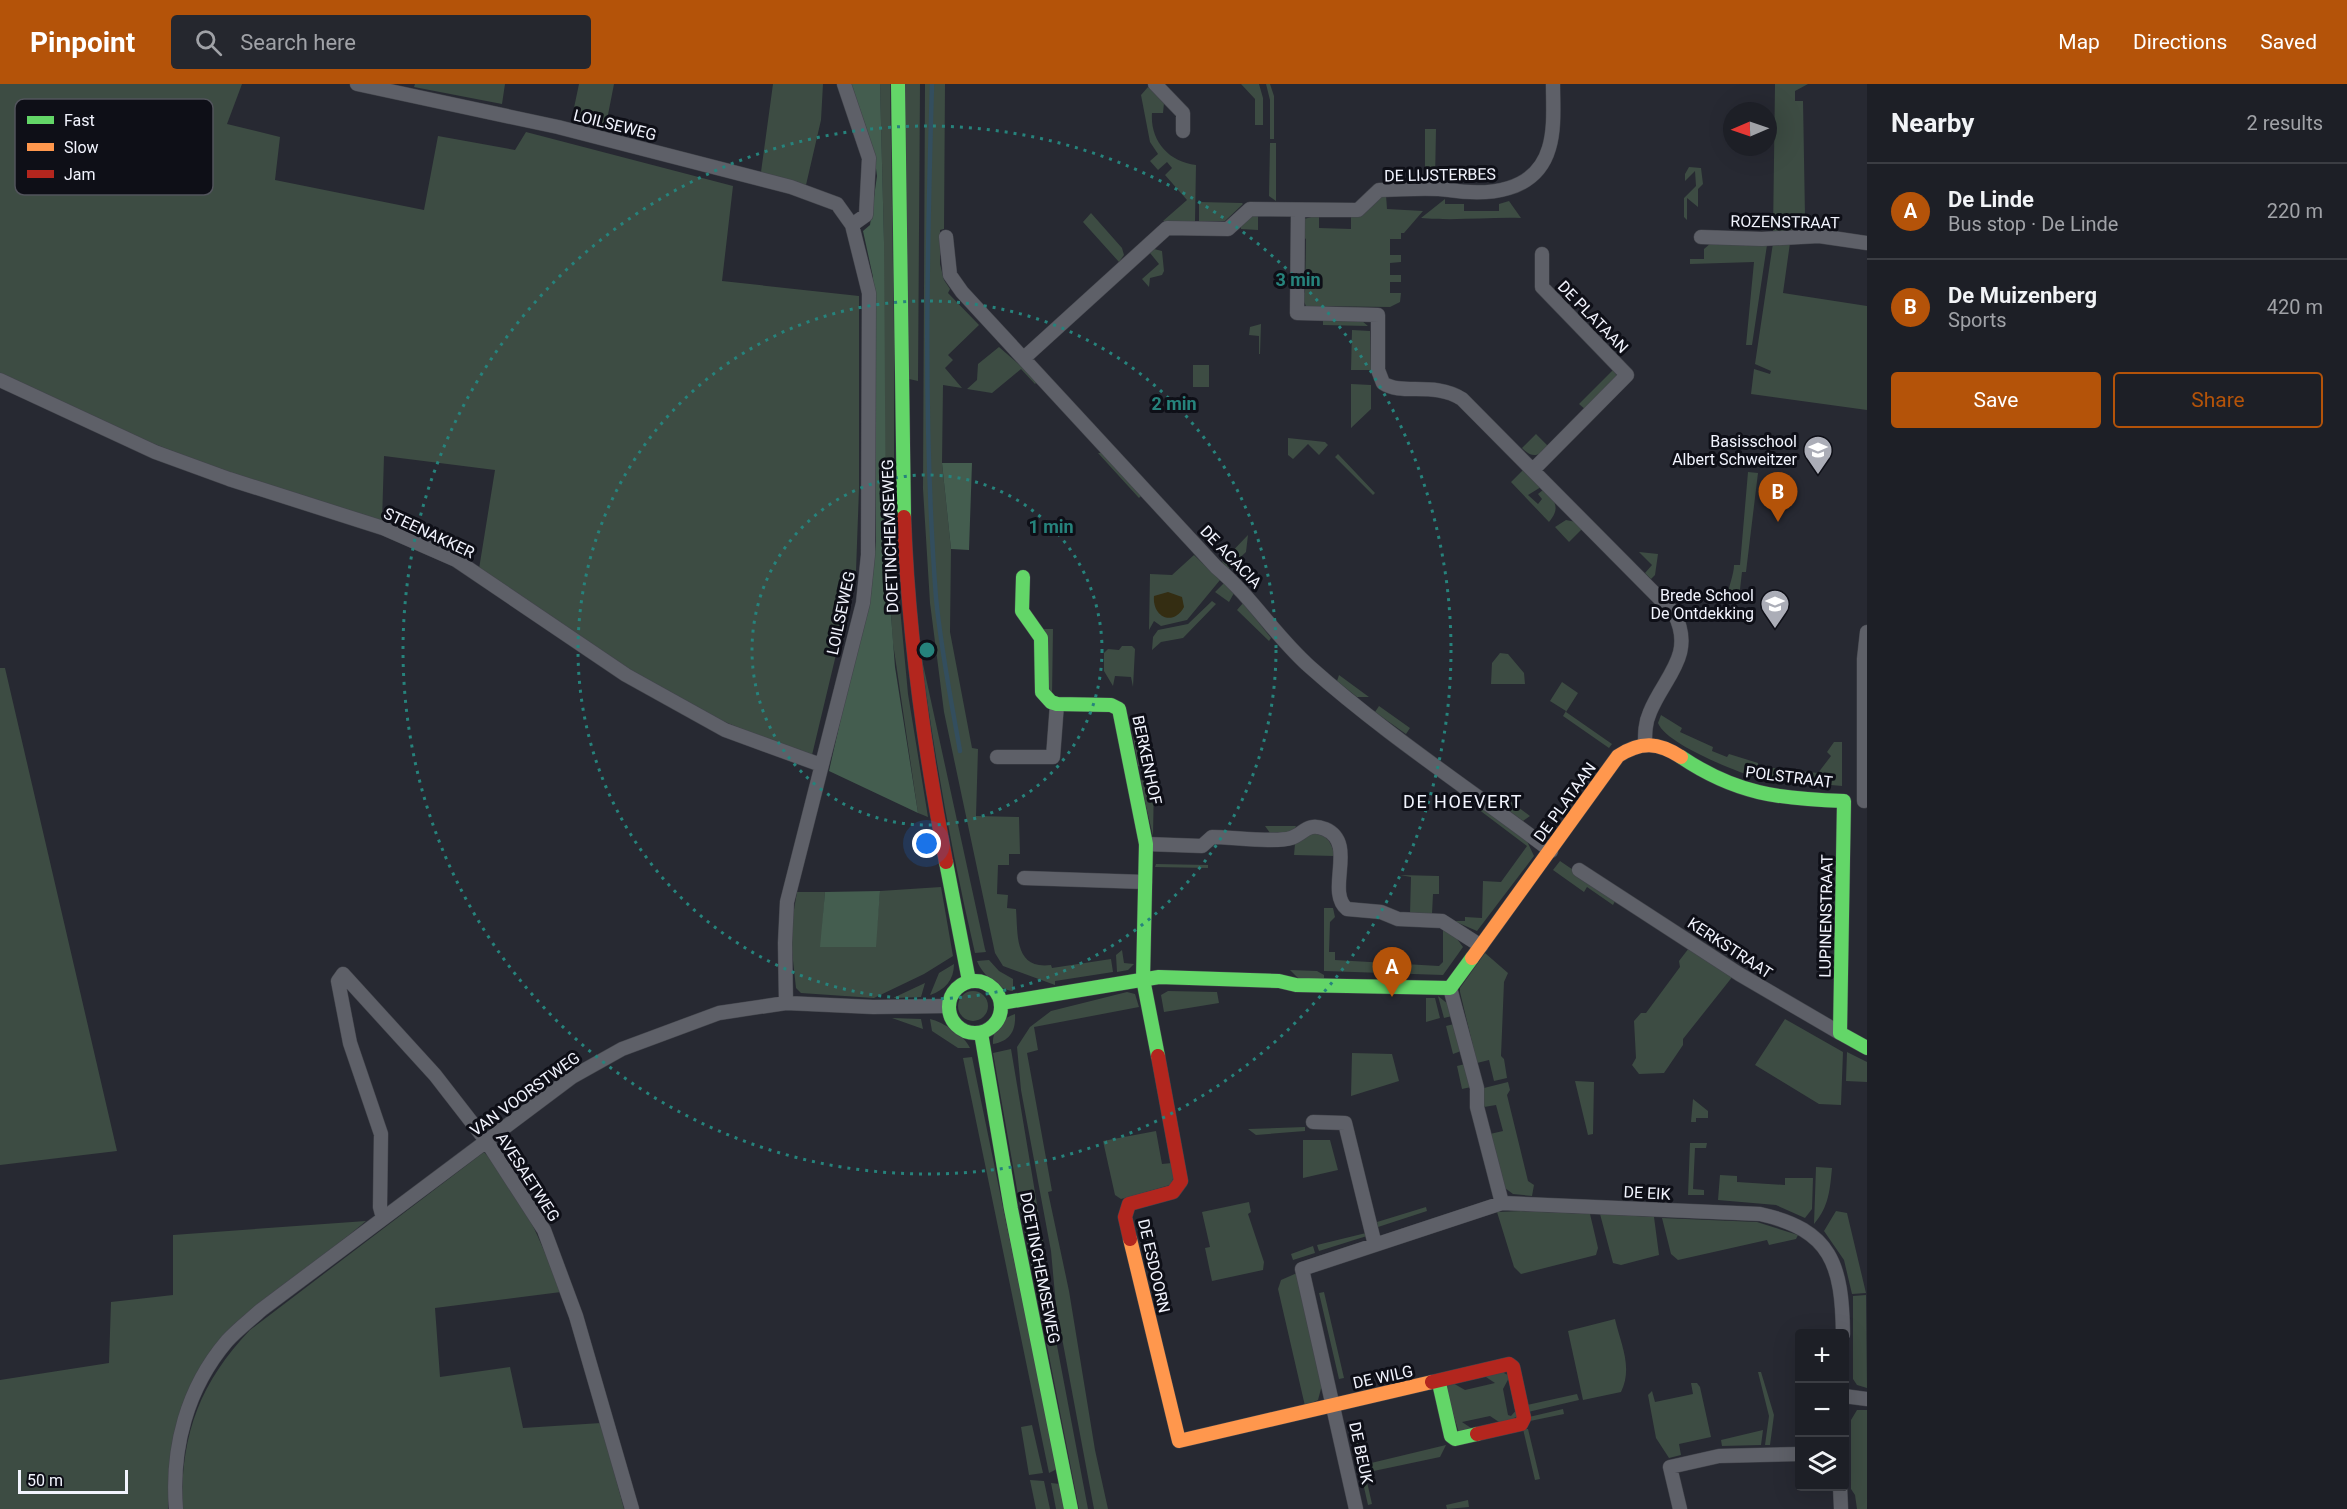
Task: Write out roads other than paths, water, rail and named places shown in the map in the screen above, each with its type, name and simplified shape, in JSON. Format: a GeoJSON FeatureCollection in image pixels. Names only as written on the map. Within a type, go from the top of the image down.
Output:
{"type":"FeatureCollection","features":[{"type":"Feature","properties":{"kind":"street","name":"LOILSEWEG"},"geometry":{"type":"LineString","coordinates":[[357,84],[558,127],[791,187],[837,204],[852,225],[869,293],[868,555],[863,603],[787,902],[786,1003]]}},
{"type":"Feature","properties":{"kind":"street"},"geometry":{"type":"LineString","coordinates":[[844,84],[869,158],[866,215],[852,225]]}},
{"type":"Feature","properties":{"kind":"street","name":"DOETINCHEMSEWEG"},"geometry":{"type":"LineString","coordinates":[[898,84],[903,498],[907,601],[930,779],[969,981]]}},
{"type":"Feature","properties":{"kind":"street"},"geometry":{"type":"LineString","coordinates":[[1155,84],[1183,113],[1183,131]]}},
{"type":"Feature","properties":{"kind":"street","name":"DE LIJSTERBES"},"geometry":{"type":"LineString","coordinates":[[1024,358],[1167,228],[1228,229],[1250,209],[1358,210],[1379,190],[1490,192],[1514,187],[1534,173],[1548,151],[1552,135],[1553,84]]}},
{"type":"Feature","properties":{"kind":"street"},"geometry":{"type":"LineString","coordinates":[[1298,210],[1297,313],[1378,315],[1378,370],[1383,383],[1396,388],[1434,388],[1452,393],[1462,399],[1670,608],[1678,621],[1681,641],[1678,661],[1650,711],[1645,727],[1645,745]]}},
{"type":"Feature","properties":{"kind":"street","name":"ROZENSTRAAT"},"geometry":{"type":"LineString","coordinates":[[1701,237],[1762,239],[1819,236],[1867,243]]}},
{"type":"Feature","properties":{"kind":"street","name":"DE ACACIA"},"geometry":{"type":"LineString","coordinates":[[946,237],[948,266],[954,282],[1216,567],[1241,590],[1274,632],[1309,666],[1369,716],[1551,850]]}},
{"type":"Feature","properties":{"kind":"street","name":"DE PLATAAN"},"geometry":{"type":"LineString","coordinates":[[1533,469],[1627,375],[1542,287],[1542,254]]}},
{"type":"Feature","properties":{"kind":"street","name":"STEENAKKER"},"geometry":{"type":"LineString","coordinates":[[0,380],[155,452],[229,479],[382,528],[456,560],[626,675],[725,730],[820,765]]}},
{"type":"Feature","properties":{"kind":"street"},"geometry":{"type":"LineString","coordinates":[[997,757],[1053,757],[1057,704],[1051,702],[1042,692],[1041,638],[1022,611],[1023,577]]}},
{"type":"Feature","properties":{"kind":"street"},"geometry":{"type":"LineString","coordinates":[[1865,801],[1867,632]]}},
{"type":"Feature","properties":{"kind":"street","name":"BERKENHOF"},"geometry":{"type":"LineString","coordinates":[[1057,704],[1111,705],[1119,709],[1146,844],[1143,979]]}},
{"type":"Feature","properties":{"kind":"street","name":"DE PLATAAN"},"geometry":{"type":"LineString","coordinates":[[1450,988],[1618,756],[1627,750],[1645,745]]}},
{"type":"Feature","properties":{"kind":"street","name":"POLSTRAAT"},"geometry":{"type":"LineString","coordinates":[[1645,745],[1663,748],[1699,771],[1737,788],[1792,798],[1865,801]]}},
{"type":"Feature","properties":{"kind":"street","name":"LUPINENSTRAAT"},"geometry":{"type":"LineString","coordinates":[[1840,1033],[1844,801]]}},
{"type":"Feature","properties":{"kind":"street"},"geometry":{"type":"LineString","coordinates":[[1146,844],[1202,846],[1212,837],[1288,839],[1304,829],[1322,828],[1330,832],[1337,842],[1341,858],[1340,898],[1347,909],[1381,912],[1398,919],[1442,921],[1481,945]]}},
{"type":"Feature","properties":{"kind":"street","name":"KERKSTRAAT"},"geometry":{"type":"LineString","coordinates":[[1579,870],[1738,974],[1867,1048]]}},
{"type":"Feature","properties":{"kind":"street"},"geometry":{"type":"LineString","coordinates":[[1024,878],[1145,882]]}},
{"type":"Feature","properties":{"kind":"street","name":"AVESAETWEG"},"geometry":{"type":"LineString","coordinates":[[383,1218],[380,1207],[381,1134],[345,1023],[338,981],[343,974],[435,1075],[487,1142],[544,1230],[576,1316],[632,1509]]}},
{"type":"Feature","properties":{"kind":"street"},"geometry":{"type":"LineString","coordinates":[[1001,1003],[1143,979],[1170,977],[1279,981],[1296,985],[1450,988],[1474,1077],[1477,1107],[1502,1203]]}},
{"type":"Feature","properties":{"kind":"street","name":"DE ESDOORN"},"geometry":{"type":"LineString","coordinates":[[1143,979],[1181,1181],[1177,1190],[1173,1192],[1129,1204],[1125,1217],[1179,1441],[1333,1405]]}},
{"type":"Feature","properties":{"kind":"street"},"geometry":{"type":"LineString","coordinates":[[969,981],[980,981],[990,985],[997,993],[1001,1003],[1000,1016],[992,1027],[981,1033],[968,1033],[950,1018],[948,1006],[951,995],[958,986],[969,981]]}},
{"type":"Feature","properties":{"kind":"street","name":"VAN VOORSTWEG"},"geometry":{"type":"LineString","coordinates":[[176,1509],[174,1485],[179,1441],[187,1409],[203,1374],[227,1341],[261,1310],[572,1077],[622,1049],[719,1013],[786,1003],[873,1007],[948,1006]]}},
{"type":"Feature","properties":{"kind":"street","name":"DOETINCHEMSEWEG"},"geometry":{"type":"LineString","coordinates":[[981,1033],[1011,1209],[1071,1509]]}},
{"type":"Feature","properties":{"kind":"street"},"geometry":{"type":"LineString","coordinates":[[1313,1122],[1345,1123],[1375,1245]]}},
{"type":"Feature","properties":{"kind":"street","name":"DE EIK"},"geometry":{"type":"LineString","coordinates":[[1333,1405],[1302,1269],[1502,1203],[1760,1214],[1776,1218],[1812,1235],[1833,1259],[1841,1294],[1843,1329]]}},
{"type":"Feature","properties":{"kind":"street","name":"DE WILG"},"geometry":{"type":"LineString","coordinates":[[1333,1405],[1439,1383],[1441,1379],[1509,1365],[1513,1367],[1524,1418],[1521,1424],[1455,1439],[1451,1436],[1439,1383]]}},
{"type":"Feature","properties":{"kind":"street"},"geometry":{"type":"LineString","coordinates":[[1849,1397],[1867,1399]]}},
{"type":"Feature","properties":{"kind":"street","name":"DE BEUK"},"geometry":{"type":"LineString","coordinates":[[1333,1405],[1356,1509]]}},
{"type":"Feature","properties":{"kind":"street"},"geometry":{"type":"LineString","coordinates":[[1680,1509],[1670,1467],[1719,1456],[1795,1454]]}},
{"type":"Feature","properties":{"kind":"street"},"geometry":{"type":"LineString","coordinates":[[1840,1491],[1841,1509]]}},
{"type":"Feature","properties":{"kind":"waterway"},"geometry":{"type":"LineString","coordinates":[[932,84],[928,277],[929,470],[938,617],[960,751]]}},
{"type":"Feature","properties":{"kind":"place","name":"Basisschool Albert Schweitzer"},"geometry":{"type":"Point","coordinates":[1818,476]}},
{"type":"Feature","properties":{"kind":"place","name":"De Muizenberg"},"geometry":{"type":"Point","coordinates":[1778,522]}},
{"type":"Feature","properties":{"kind":"place","name":"Brede School De Ontdekking"},"geometry":{"type":"Point","coordinates":[1775,630]}},
{"type":"Feature","properties":{"kind":"place","name":"De Linde"},"geometry":{"type":"Point","coordinates":[1392,997]}},
{"type":"Feature","properties":{"kind":"district","name":"DE HOEVERT"},"geometry":{"type":"Point","coordinates":[1463,801]}}]}
